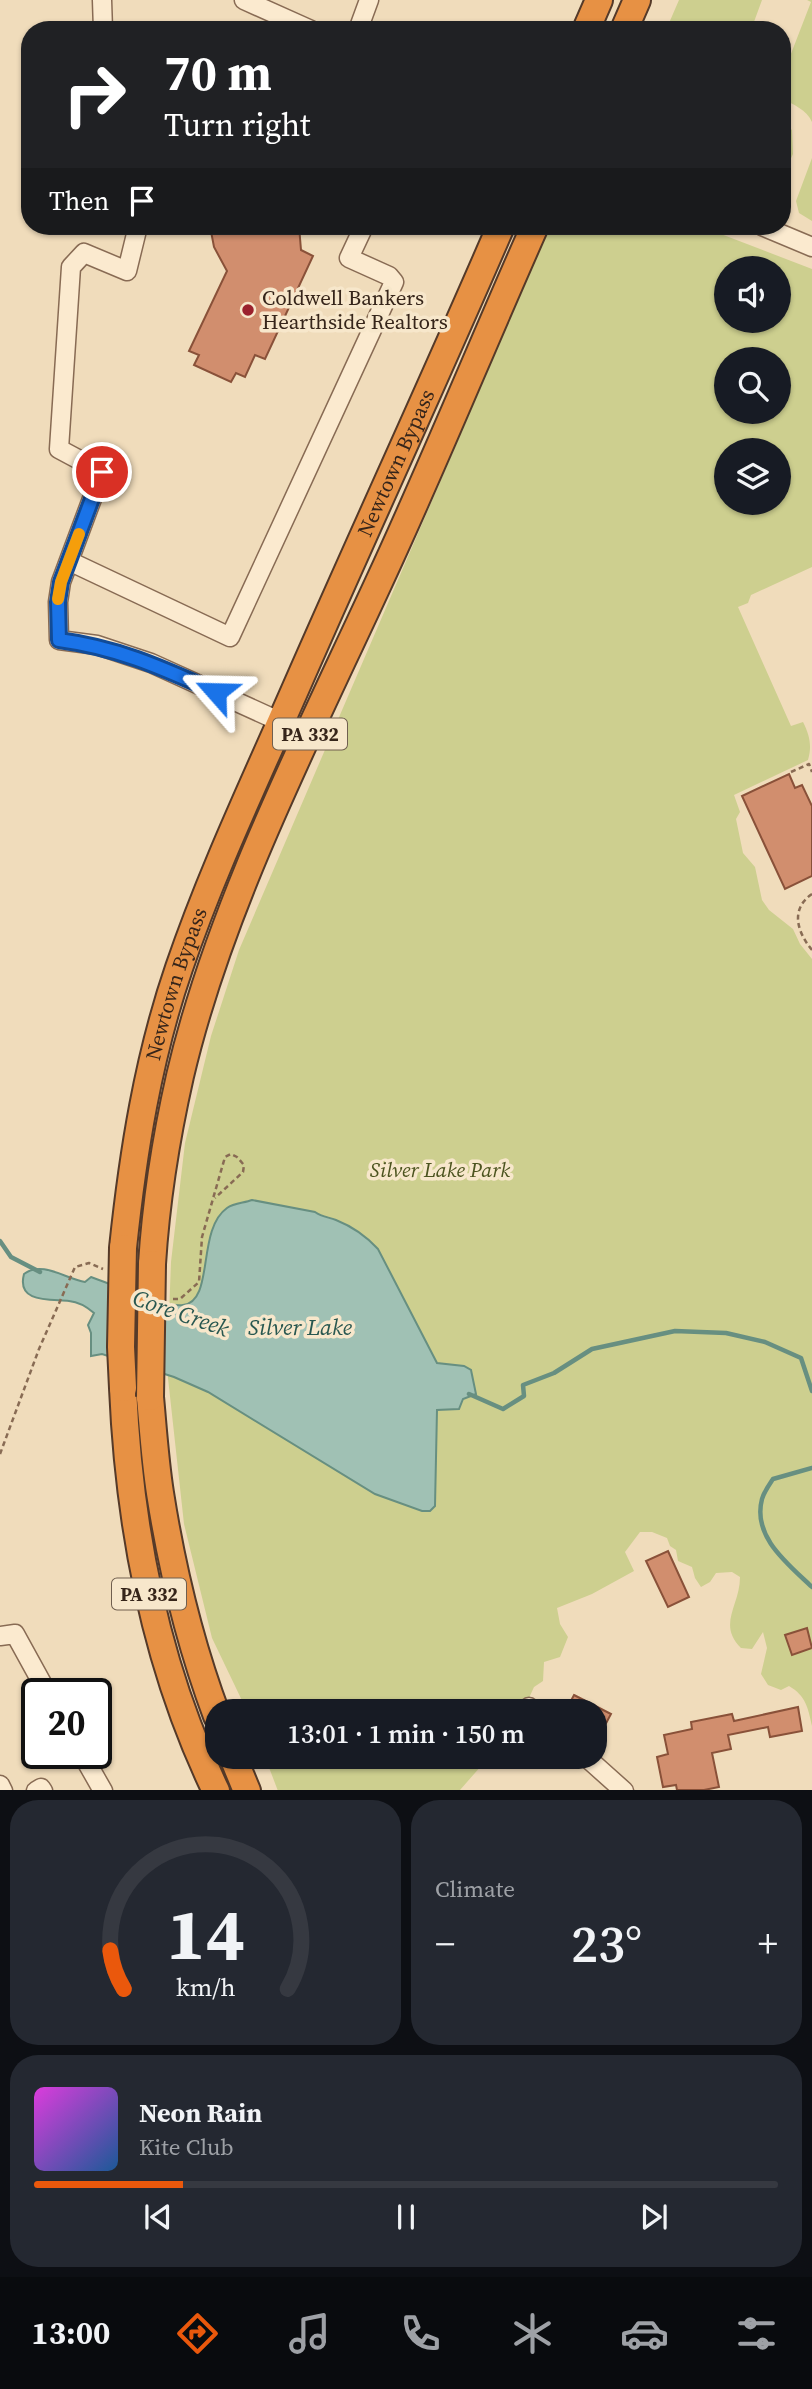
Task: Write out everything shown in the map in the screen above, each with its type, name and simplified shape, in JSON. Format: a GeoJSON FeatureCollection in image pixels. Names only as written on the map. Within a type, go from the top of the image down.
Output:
{"type":"FeatureCollection","features":[{"type":"Feature","properties":{"kind":"highway"},"geometry":{"type":"LineString","coordinates":[[590,21],[599,0]]}},
{"type":"Feature","properties":{"kind":"highway"},"geometry":{"type":"LineString","coordinates":[[628,21],[637,0]]}},
{"type":"Feature","properties":{"kind":"highway","name":"Newtown Bypass"},"geometry":{"type":"LineString","coordinates":[[216,1790],[171,1678],[144,1575],[126,1447],[121,1347],[123,1248],[139,1123],[170,996],[204,901],[497,235]]}},
{"type":"Feature","properties":{"kind":"highway","name":"Newtown Bypass"},"geometry":{"type":"LineString","coordinates":[[211,1699],[199,1667],[178,1589],[159,1491],[150,1397],[152,1264],[167,1140],[181,1074],[213,967],[274,813],[386,568],[531,235]]}},
{"type":"Feature","properties":{"kind":"highway"},"geometry":{"type":"LineString","coordinates":[[238,1769],[247,1790]]}},
{"type":"Feature","properties":{"kind":"street"},"geometry":{"type":"LineString","coordinates":[[102,0],[103,21]]}},
{"type":"Feature","properties":{"kind":"street"},"geometry":{"type":"LineString","coordinates":[[244,0],[291,21]]}},
{"type":"Feature","properties":{"kind":"street"},"geometry":{"type":"LineString","coordinates":[[361,21],[369,0]]}},
{"type":"Feature","properties":{"kind":"street"},"geometry":{"type":"LineString","coordinates":[[136,235],[127,271],[84,253],[71,267],[60,449],[102,472],[61,582],[58,602],[59,640],[97,645],[151,663],[281,722]]}},
{"type":"Feature","properties":{"kind":"street"},"geometry":{"type":"LineString","coordinates":[[69,561],[230,636],[394,282],[389,276],[349,258],[359,235]]}},
{"type":"Feature","properties":{"kind":"street"},"geometry":{"type":"LineString","coordinates":[[783,235],[812,247]]}},
{"type":"Feature","properties":{"kind":"street"},"geometry":{"type":"LineString","coordinates":[[0,1636],[15,1634],[39,1678]]}},
{"type":"Feature","properties":{"kind":"street"},"geometry":{"type":"LineString","coordinates":[[91,1769],[103,1790]]}},
{"type":"Feature","properties":{"kind":"street"},"geometry":{"type":"LineString","coordinates":[[600,1769],[624,1790]]}},
{"type":"Feature","properties":{"kind":"street"},"geometry":{"type":"LineString","coordinates":[[0,1785],[3,1790]]}},
{"type":"Feature","properties":{"kind":"path"},"geometry":{"type":"LineString","coordinates":[[791,772],[809,764],[812,772]]}},
{"type":"Feature","properties":{"kind":"path"},"geometry":{"type":"LineString","coordinates":[[812,894],[803,902],[797,918],[802,936],[812,950]]}},
{"type":"Feature","properties":{"kind":"path"},"geometry":{"type":"LineString","coordinates":[[169,1299],[180,1299],[199,1282],[202,1237],[225,1157],[230,1154],[237,1157],[244,1165],[243,1172],[215,1198]]}},
{"type":"Feature","properties":{"kind":"path"},"geometry":{"type":"LineString","coordinates":[[0,1454],[75,1267],[89,1263],[104,1270]]}},
{"type":"Feature","properties":{"kind":"green space"},"geometry":{"type":"Polygon","coordinates":[[[679,0],[762,0],[754,21],[670,21],[679,0]]]}},
{"type":"Feature","properties":{"kind":"green space"},"geometry":{"type":"Polygon","coordinates":[[[807,0],[812,0],[812,122],[803,111],[791,103],[791,54],[811,2],[807,0]]]}},
{"type":"Feature","properties":{"kind":"green space"},"geometry":{"type":"Polygon","coordinates":[[[791,129],[792,130],[791,158],[791,129]]]}},
{"type":"Feature","properties":{"kind":"green space"},"geometry":{"type":"Polygon","coordinates":[[[812,158],[812,221],[799,213],[796,201],[812,158]]]}},
{"type":"Feature","properties":{"kind":"green space","name":"Silver Lake Park"},"geometry":{"type":"Polygon","coordinates":[[[546,235],[723,235],[778,256],[714,256],[714,333],[791,333],[791,261],[812,269],[812,567],[751,595],[748,603],[738,607],[791,726],[803,722],[810,741],[810,750],[808,760],[734,795],[740,812],[736,819],[743,853],[755,867],[762,900],[769,910],[793,929],[800,944],[812,959],[812,1726],[803,1698],[789,1686],[781,1690],[768,1685],[761,1674],[767,1648],[763,1632],[752,1649],[741,1648],[734,1639],[730,1623],[740,1577],[732,1572],[716,1573],[710,1582],[701,1587],[692,1567],[678,1561],[676,1550],[670,1546],[667,1538],[652,1532],[640,1532],[625,1552],[634,1571],[592,1594],[557,1608],[560,1624],[568,1637],[560,1657],[544,1662],[543,1681],[534,1687],[528,1699],[241,1699],[212,1638],[184,1524],[167,1369],[171,1262],[185,1143],[211,1036],[239,950],[546,235]]]}},
{"type":"Feature","properties":{"kind":"green space"},"geometry":{"type":"Polygon","coordinates":[[[270,1769],[478,1769],[460,1790],[278,1790],[270,1769]]]}},
{"type":"Feature","properties":{"kind":"water","name":"Silver Lake"},"geometry":{"type":"Polygon","coordinates":[[[252,1200],[315,1212],[342,1222],[364,1236],[378,1249],[437,1363],[464,1366],[471,1370],[476,1394],[463,1399],[459,1409],[437,1410],[435,1506],[430,1511],[422,1511],[375,1494],[208,1392],[174,1377],[102,1354],[91,1356],[91,1333],[88,1325],[94,1313],[76,1302],[37,1298],[25,1291],[24,1274],[38,1269],[85,1282],[91,1277],[164,1303],[183,1305],[193,1301],[203,1278],[208,1247],[218,1218],[230,1206],[252,1200]]]}},
{"type":"Feature","properties":{"kind":"building","name":"Coldwell Bankers Hearthside Realtors"},"geometry":{"type":"Polygon","coordinates":[[[212,235],[300,235],[301,250],[313,256],[265,359],[255,355],[245,377],[236,373],[231,382],[194,365],[199,355],[189,351],[227,271],[214,247],[212,235]]]}},
{"type":"Feature","properties":{"kind":"building"},"geometry":{"type":"Polygon","coordinates":[[[789,774],[795,788],[802,785],[812,806],[812,876],[785,889],[742,796],[789,774]]]}},
{"type":"Feature","properties":{"kind":"building"},"geometry":{"type":"Polygon","coordinates":[[[668,1551],[689,1597],[668,1607],[646,1561],[668,1551]]]}},
{"type":"Feature","properties":{"kind":"building"},"geometry":{"type":"Polygon","coordinates":[[[807,1628],[812,1648],[792,1655],[785,1635],[807,1628]]]}},
{"type":"Feature","properties":{"kind":"building"},"geometry":{"type":"Polygon","coordinates":[[[798,1707],[802,1731],[770,1737],[768,1727],[728,1735],[731,1749],[712,1753],[719,1787],[677,1790],[676,1785],[663,1787],[657,1757],[668,1754],[664,1735],[692,1729],[691,1722],[732,1714],[734,1721],[798,1707]]]}},
{"type":"Feature","properties":{"kind":"waterway","name":"Core Creek"},"geometry":{"type":"LineString","coordinates":[[0,1241],[11,1257],[40,1272]]}},
{"type":"Feature","properties":{"kind":"waterway","name":"Core Creek"},"geometry":{"type":"LineString","coordinates":[[469,1394],[503,1409],[524,1396],[523,1385],[554,1373],[592,1349],[675,1331],[726,1333],[765,1342],[801,1358],[812,1391]]}},
{"type":"Feature","properties":{"kind":"waterway","name":"Core Creek"},"geometry":{"type":"LineString","coordinates":[[812,1468],[773,1479],[763,1496],[760,1513],[762,1526],[774,1549],[812,1587]]}},
{"type":"Feature","properties":{"kind":"slow traffic"},"geometry":{"type":"LineString","coordinates":[[58,599],[61,582],[79,534]]}},
{"type":"Feature","properties":{"kind":"place","name":"Coldwell Bankers Hearthside Realtors"},"geometry":{"type":"Point","coordinates":[248,310]}},
{"type":"Feature","properties":{"kind":"route"},"geometry":{"type":"LineString","coordinates":[[102,472],[61,582],[58,602],[59,640],[97,645],[151,663],[216,692]]}}]}
